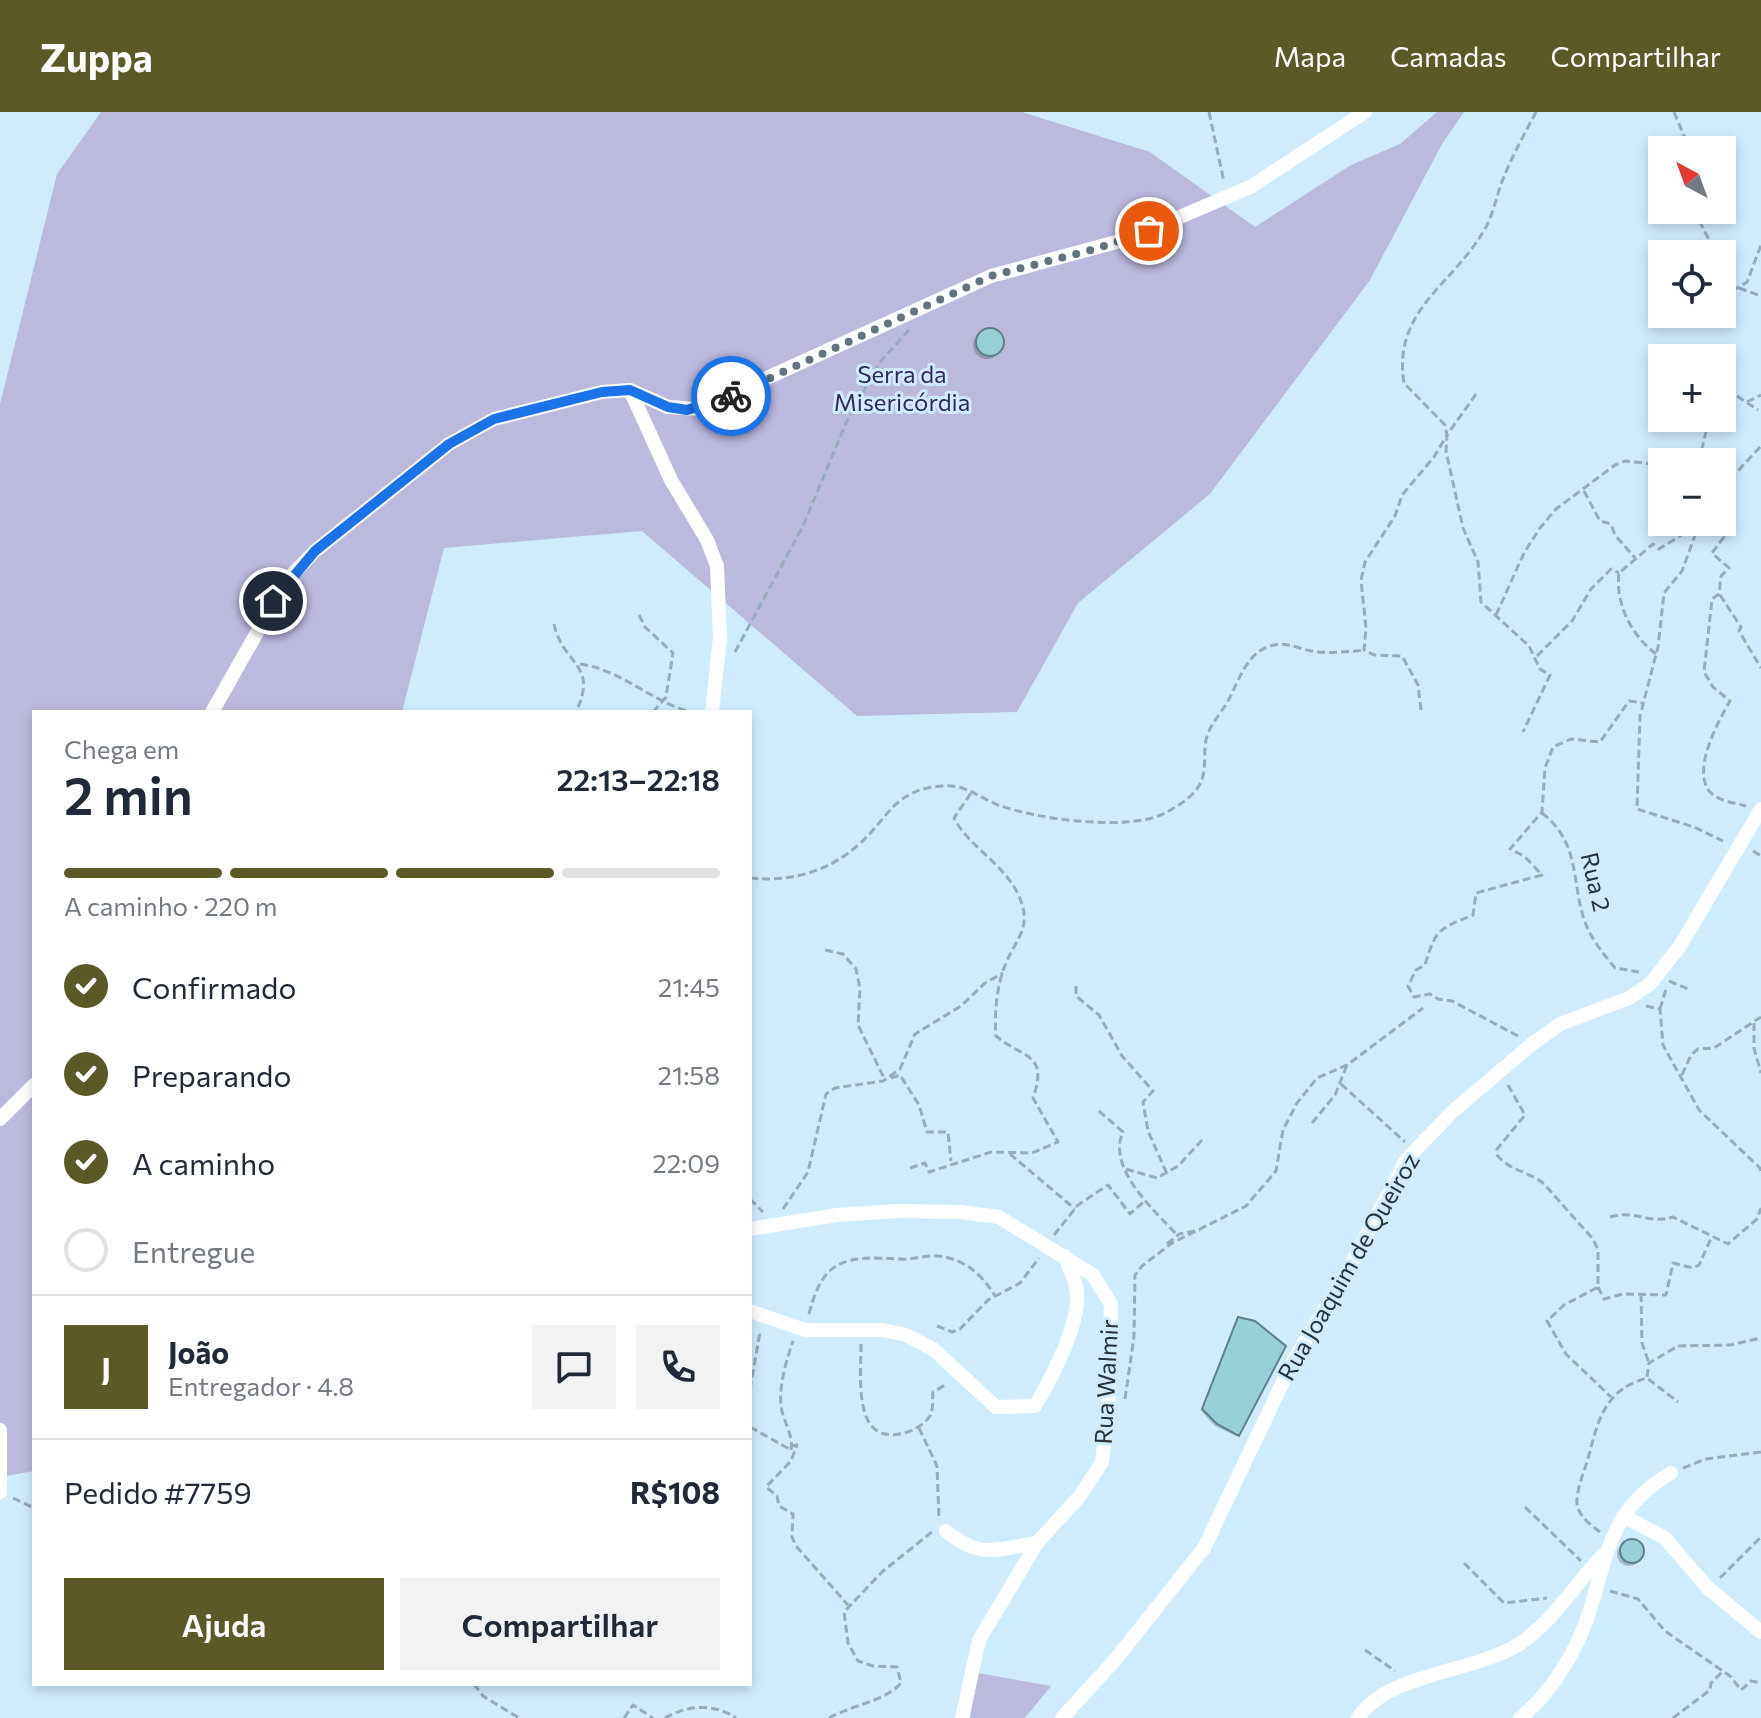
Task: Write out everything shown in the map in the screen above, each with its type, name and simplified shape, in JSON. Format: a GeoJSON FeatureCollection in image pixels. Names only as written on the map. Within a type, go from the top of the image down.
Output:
{"type":"FeatureCollection","features":[{"type":"Feature","properties":{"kind":"street"},"geometry":{"type":"LineString","coordinates":[[213,710],[286,581],[315,551],[449,444],[494,419],[602,392],[630,390],[668,407],[699,409],[991,276],[1131,238],[1228,197],[1278,171],[1365,112]]}},
{"type":"Feature","properties":{"kind":"street"},"geometry":{"type":"LineString","coordinates":[[630,390],[717,566],[720,638],[712,710]]}},
{"type":"Feature","properties":{"kind":"street","name":"Rua Joaquim de Queiroz"},"geometry":{"type":"LineString","coordinates":[[1062,1718],[1181,1580],[1212,1536],[1291,1365],[1414,1149],[1532,1044],[1560,1024],[1634,995],[1654,979],[1760,810]]}},
{"type":"Feature","properties":{"kind":"street"},"geometry":{"type":"LineString","coordinates":[[0,1119],[32,1087]]}},
{"type":"Feature","properties":{"kind":"street","name":"Rua Walmir"},"geometry":{"type":"LineString","coordinates":[[752,1229],[837,1215],[960,1212],[999,1217],[1093,1275],[1111,1304],[1106,1443],[1090,1482],[1037,1543],[979,1640],[962,1718]]}},
{"type":"Feature","properties":{"kind":"street"},"geometry":{"type":"LineString","coordinates":[[756,1314],[800,1328],[893,1331],[923,1343],[996,1407],[1035,1406],[1069,1333],[1077,1302],[1065,1255]]}},
{"type":"Feature","properties":{"kind":"street"},"geometry":{"type":"LineString","coordinates":[[0,1430],[1,1489]]}},
{"type":"Feature","properties":{"kind":"street"},"geometry":{"type":"LineString","coordinates":[[1520,1718],[1542,1695],[1580,1637],[1593,1575],[1623,1516],[1644,1491],[1671,1473]]}},
{"type":"Feature","properties":{"kind":"street"},"geometry":{"type":"LineString","coordinates":[[1623,1516],[1665,1538],[1707,1587],[1761,1632]]}},
{"type":"Feature","properties":{"kind":"street"},"geometry":{"type":"LineString","coordinates":[[946,1531],[969,1548],[984,1552],[1037,1543]]}},
{"type":"Feature","properties":{"kind":"street"},"geometry":{"type":"LineString","coordinates":[[1358,1718],[1383,1694],[1518,1644],[1548,1621],[1593,1575]]}},
{"type":"Feature","properties":{"kind":"path"},"geometry":{"type":"LineString","coordinates":[[1209,112],[1228,197]]}},
{"type":"Feature","properties":{"kind":"path"},"geometry":{"type":"LineString","coordinates":[[1523,732],[1530,711],[1550,675],[1540,669],[1536,657],[1481,602],[1478,562],[1467,541],[1462,509],[1447,465],[1445,425],[1404,383],[1403,347],[1414,314],[1467,259],[1483,233],[1504,177],[1536,112]]}},
{"type":"Feature","properties":{"kind":"path"},"geometry":{"type":"LineString","coordinates":[[1674,112],[1684,136]]}},
{"type":"Feature","properties":{"kind":"path"},"geometry":{"type":"LineString","coordinates":[[1736,290],[1747,282],[1761,245]]}},
{"type":"Feature","properties":{"kind":"path"},"geometry":{"type":"LineString","coordinates":[[1739,288],[1761,296]]}},
{"type":"Feature","properties":{"kind":"path"},"geometry":{"type":"LineString","coordinates":[[733,657],[803,526],[846,423],[880,362],[915,325]]}},
{"type":"Feature","properties":{"kind":"path"},"geometry":{"type":"LineString","coordinates":[[1364,650],[1366,628],[1361,580],[1365,562],[1395,516],[1410,482],[1434,457],[1476,394]]}},
{"type":"Feature","properties":{"kind":"path"},"geometry":{"type":"LineString","coordinates":[[1737,396],[1758,410],[1759,396]]}},
{"type":"Feature","properties":{"kind":"path"},"geometry":{"type":"LineString","coordinates":[[1745,403],[1759,396]]}},
{"type":"Feature","properties":{"kind":"path"},"geometry":{"type":"LineString","coordinates":[[1736,469],[1747,464],[1761,446]]}},
{"type":"Feature","properties":{"kind":"path"},"geometry":{"type":"LineString","coordinates":[[1496,615],[1524,553],[1556,509],[1625,461],[1648,463]]}},
{"type":"Feature","properties":{"kind":"path"},"geometry":{"type":"LineString","coordinates":[[1584,491],[1600,521],[1611,524],[1615,535],[1635,558]]}},
{"type":"Feature","properties":{"kind":"path"},"geometry":{"type":"LineString","coordinates":[[1656,654],[1642,643],[1630,625],[1619,594],[1619,573],[1653,544],[1659,549],[1680,536]]}},
{"type":"Feature","properties":{"kind":"path"},"geometry":{"type":"LineString","coordinates":[[1693,536],[1682,571],[1664,593],[1656,654],[1643,703],[1637,809],[1694,827],[1736,848]]}},
{"type":"Feature","properties":{"kind":"path"},"geometry":{"type":"LineString","coordinates":[[1723,536],[1712,553],[1729,568],[1721,576],[1719,594],[1741,627],[1739,631],[1761,668]]}},
{"type":"Feature","properties":{"kind":"path"},"geometry":{"type":"LineString","coordinates":[[1536,657],[1572,621],[1591,589],[1611,569],[1619,573]]}},
{"type":"Feature","properties":{"kind":"path"},"geometry":{"type":"LineString","coordinates":[[1719,594],[1713,597],[1710,610],[1704,672],[1713,687],[1730,701],[1708,738],[1705,781],[1710,792],[1722,800],[1760,810]]}},
{"type":"Feature","properties":{"kind":"path"},"geometry":{"type":"LineString","coordinates":[[639,615],[645,627],[673,653],[666,697],[655,710]]}},
{"type":"Feature","properties":{"kind":"path"},"geometry":{"type":"LineString","coordinates":[[554,624],[569,658],[616,673],[661,702],[685,710]]}},
{"type":"Feature","properties":{"kind":"path"},"geometry":{"type":"LineString","coordinates":[[752,878],[771,880],[808,876],[857,846],[896,802],[942,785],[973,789],[996,804],[1081,823],[1129,822],[1161,815],[1185,801],[1200,784],[1205,766],[1206,741],[1214,718],[1228,702],[1249,661],[1260,651],[1274,645],[1291,645],[1313,652],[1364,650],[1374,655],[1402,656],[1418,685],[1421,710]]}},
{"type":"Feature","properties":{"kind":"path"},"geometry":{"type":"LineString","coordinates":[[576,710],[584,674],[580,664]]}},
{"type":"Feature","properties":{"kind":"path"},"geometry":{"type":"LineString","coordinates":[[1532,1044],[1452,1001],[1430,994],[1414,997],[1408,986],[1416,970],[1425,965],[1437,931],[1452,921],[1473,915],[1476,893],[1542,875],[1524,856],[1510,849],[1542,812],[1545,768],[1553,747],[1571,739],[1600,742],[1629,701],[1643,703]]}},
{"type":"Feature","properties":{"kind":"path"},"geometry":{"type":"LineString","coordinates":[[910,1168],[925,1163],[929,1172],[991,1152],[1032,1153],[1058,1142],[1033,1098],[1040,1075],[1037,1065],[1028,1054],[996,1036],[1003,973],[1024,931],[1022,904],[1006,875],[954,818],[973,789]]}},
{"type":"Feature","properties":{"kind":"path","name":"Rua 2"},"geometry":{"type":"LineString","coordinates":[[1542,812],[1556,824],[1568,847],[1586,926],[1615,968],[1691,990]]}},
{"type":"Feature","properties":{"kind":"path"},"geometry":{"type":"LineString","coordinates":[[825,950],[843,954],[856,969],[860,989],[858,1025],[874,1052],[880,1074],[886,1080]]}},
{"type":"Feature","properties":{"kind":"path"},"geometry":{"type":"LineString","coordinates":[[886,1080],[900,1069],[915,1034],[961,1006],[985,983],[1003,973]]}},
{"type":"Feature","properties":{"kind":"path"},"geometry":{"type":"LineString","coordinates":[[1076,986],[1076,996],[1099,1015],[1122,1056],[1153,1091],[1143,1102],[1151,1140],[1167,1174]]}},
{"type":"Feature","properties":{"kind":"path"},"geometry":{"type":"LineString","coordinates":[[1634,995],[1649,1007],[1660,1009],[1663,1045],[1704,1116],[1760,1168],[1761,1174]]}},
{"type":"Feature","properties":{"kind":"path"},"geometry":{"type":"LineString","coordinates":[[1160,1251],[1233,1215],[1261,1192],[1276,1171],[1283,1130],[1297,1103],[1317,1078],[1347,1065],[1423,1008]]}},
{"type":"Feature","properties":{"kind":"path"},"geometry":{"type":"LineString","coordinates":[[1682,1076],[1691,1055],[1698,1049],[1714,1048],[1761,1017]]}},
{"type":"Feature","properties":{"kind":"path"},"geometry":{"type":"LineString","coordinates":[[1754,1023],[1754,1048],[1761,1073]]}},
{"type":"Feature","properties":{"kind":"path"},"geometry":{"type":"LineString","coordinates":[[1312,1123],[1341,1084],[1347,1065]]}},
{"type":"Feature","properties":{"kind":"path"},"geometry":{"type":"LineString","coordinates":[[1500,1072],[1525,1115],[1497,1149],[1497,1155],[1521,1174],[1536,1177],[1593,1239],[1598,1250],[1598,1287],[1604,1299],[1641,1294],[1666,1295],[1673,1263],[1693,1268],[1699,1265],[1713,1235]]}},
{"type":"Feature","properties":{"kind":"path"},"geometry":{"type":"LineString","coordinates":[[776,1226],[775,1219],[808,1172],[826,1094],[835,1088],[862,1087],[900,1075],[919,1105],[927,1132],[948,1132],[951,1163]]}},
{"type":"Feature","properties":{"kind":"path"},"geometry":{"type":"LineString","coordinates":[[1341,1084],[1414,1149]]}},
{"type":"Feature","properties":{"kind":"path"},"geometry":{"type":"LineString","coordinates":[[1099,1111],[1123,1132],[1118,1150],[1126,1169],[1146,1200],[1177,1235]]}},
{"type":"Feature","properties":{"kind":"path"},"geometry":{"type":"LineString","coordinates":[[1126,1169],[1148,1178],[1167,1174],[1203,1139]]}},
{"type":"Feature","properties":{"kind":"path"},"geometry":{"type":"LineString","coordinates":[[1010,1154],[1075,1209]]}},
{"type":"Feature","properties":{"kind":"path"},"geometry":{"type":"LineString","coordinates":[[937,1326],[952,1332],[960,1329],[995,1296],[1020,1283],[1075,1209],[1108,1185],[1130,1214],[1146,1200]]}},
{"type":"Feature","properties":{"kind":"path"},"geometry":{"type":"LineString","coordinates":[[1610,1217],[1625,1212],[1655,1222],[1673,1217],[1728,1244],[1757,1219],[1761,1208]]}},
{"type":"Feature","properties":{"kind":"path"},"geometry":{"type":"LineString","coordinates":[[1124,1403],[1129,1387],[1134,1337],[1135,1275],[1177,1235],[1203,1230]]}},
{"type":"Feature","properties":{"kind":"path"},"geometry":{"type":"LineString","coordinates":[[792,1446],[781,1407],[786,1361],[815,1290],[835,1265],[846,1259],[950,1258],[981,1273],[995,1296]]}},
{"type":"Feature","properties":{"kind":"path"},"geometry":{"type":"LineString","coordinates":[[1598,1287],[1564,1305],[1547,1321],[1566,1354],[1611,1397]]}},
{"type":"Feature","properties":{"kind":"path"},"geometry":{"type":"LineString","coordinates":[[1641,1294],[1640,1331],[1649,1363],[1647,1378]]}},
{"type":"Feature","properties":{"kind":"path"},"geometry":{"type":"LineString","coordinates":[[752,1364],[756,1314]]}},
{"type":"Feature","properties":{"kind":"path"},"geometry":{"type":"LineString","coordinates":[[864,1330],[861,1344],[863,1401],[869,1423],[881,1433],[896,1435],[919,1428],[933,1408],[933,1392]]}},
{"type":"Feature","properties":{"kind":"path"},"geometry":{"type":"LineString","coordinates":[[1649,1363],[1678,1346],[1730,1345],[1761,1338]]}},
{"type":"Feature","properties":{"kind":"path"},"geometry":{"type":"LineString","coordinates":[[1606,1547],[1582,1517],[1577,1500],[1596,1423],[1611,1397],[1622,1387],[1647,1378]]}},
{"type":"Feature","properties":{"kind":"path"},"geometry":{"type":"LineString","coordinates":[[1647,1378],[1678,1402]]}},
{"type":"Feature","properties":{"kind":"path"},"geometry":{"type":"LineString","coordinates":[[752,1428],[791,1450],[792,1446],[797,1445],[794,1456],[766,1487],[777,1496],[779,1506],[793,1514],[792,1537],[796,1546],[848,1605]]}},
{"type":"Feature","properties":{"kind":"path"},"geometry":{"type":"LineString","coordinates":[[829,1718],[853,1705],[890,1694],[901,1683],[897,1667],[866,1665],[852,1653],[843,1619],[848,1605],[902,1555],[940,1527],[939,1475],[919,1428]]}},
{"type":"Feature","properties":{"kind":"path"},"geometry":{"type":"LineString","coordinates":[[1671,1473],[1706,1459],[1761,1452]]}},
{"type":"Feature","properties":{"kind":"path"},"geometry":{"type":"LineString","coordinates":[[1,1489],[32,1507]]}},
{"type":"Feature","properties":{"kind":"path"},"geometry":{"type":"LineString","coordinates":[[1525,1507],[1611,1592],[1638,1599],[1665,1631],[1723,1671],[1741,1690],[1751,1681],[1761,1683]]}},
{"type":"Feature","properties":{"kind":"path"},"geometry":{"type":"LineString","coordinates":[[1707,1587],[1726,1574],[1734,1562],[1761,1537]]}},
{"type":"Feature","properties":{"kind":"path"},"geometry":{"type":"LineString","coordinates":[[1464,1563],[1504,1603],[1549,1598],[1560,1606]]}},
{"type":"Feature","properties":{"kind":"path"},"geometry":{"type":"LineString","coordinates":[[1365,1650],[1376,1655],[1409,1685]]}},
{"type":"Feature","properties":{"kind":"path"},"geometry":{"type":"LineString","coordinates":[[1673,1718],[1710,1690],[1711,1683],[1723,1671]]}},
{"type":"Feature","properties":{"kind":"path"},"geometry":{"type":"LineString","coordinates":[[476,1686],[483,1696],[519,1718]]}},
{"type":"Feature","properties":{"kind":"path"},"geometry":{"type":"LineString","coordinates":[[624,1718],[633,1705],[653,1718]]}},
{"type":"Feature","properties":{"kind":"path"},"geometry":{"type":"LineString","coordinates":[[665,1718],[689,1708],[712,1707],[736,1718]]}},
{"type":"Feature","properties":{"kind":"green space","name":"Serra da Misericórdia"},"geometry":{"type":"Polygon","coordinates":[[[101,112],[1022,112],[1150,152],[1255,227],[1351,165],[1400,144],[1437,112],[1464,112],[1442,144],[1370,280],[1210,494],[1078,603],[1017,712],[857,716],[642,531],[444,548],[403,710],[32,710],[32,1471],[0,1477],[0,404],[57,174],[101,112]]]}},
{"type":"Feature","properties":{"kind":"green space"},"geometry":{"type":"Polygon","coordinates":[[[978,1673],[1051,1686],[1025,1718],[970,1718],[978,1673]]]}},
{"type":"Feature","properties":{"kind":"building"},"geometry":{"type":"Polygon","coordinates":[[[990,328],[1000,332],[1004,342],[1000,352],[990,356],[980,352],[976,342],[980,332],[990,328]]]}},
{"type":"Feature","properties":{"kind":"building"},"geometry":{"type":"Polygon","coordinates":[[[1238,1317],[1255,1321],[1286,1346],[1239,1436],[1217,1424],[1202,1409],[1238,1317]]]}},
{"type":"Feature","properties":{"kind":"building"},"geometry":{"type":"Polygon","coordinates":[[[1632,1539],[1641,1542],[1644,1551],[1641,1560],[1632,1563],[1623,1560],[1620,1551],[1623,1542],[1632,1539]]]}},
{"type":"Feature","properties":{"kind":"way so far"},"geometry":{"type":"LineString","coordinates":[[731,396],[991,276],[1095,249],[1149,231]]}},
{"type":"Feature","properties":{"kind":"route"},"geometry":{"type":"LineString","coordinates":[[273,601],[286,581],[315,551],[449,444],[494,419],[602,392],[630,390],[668,407],[687,410],[699,409],[731,396]]}}]}
